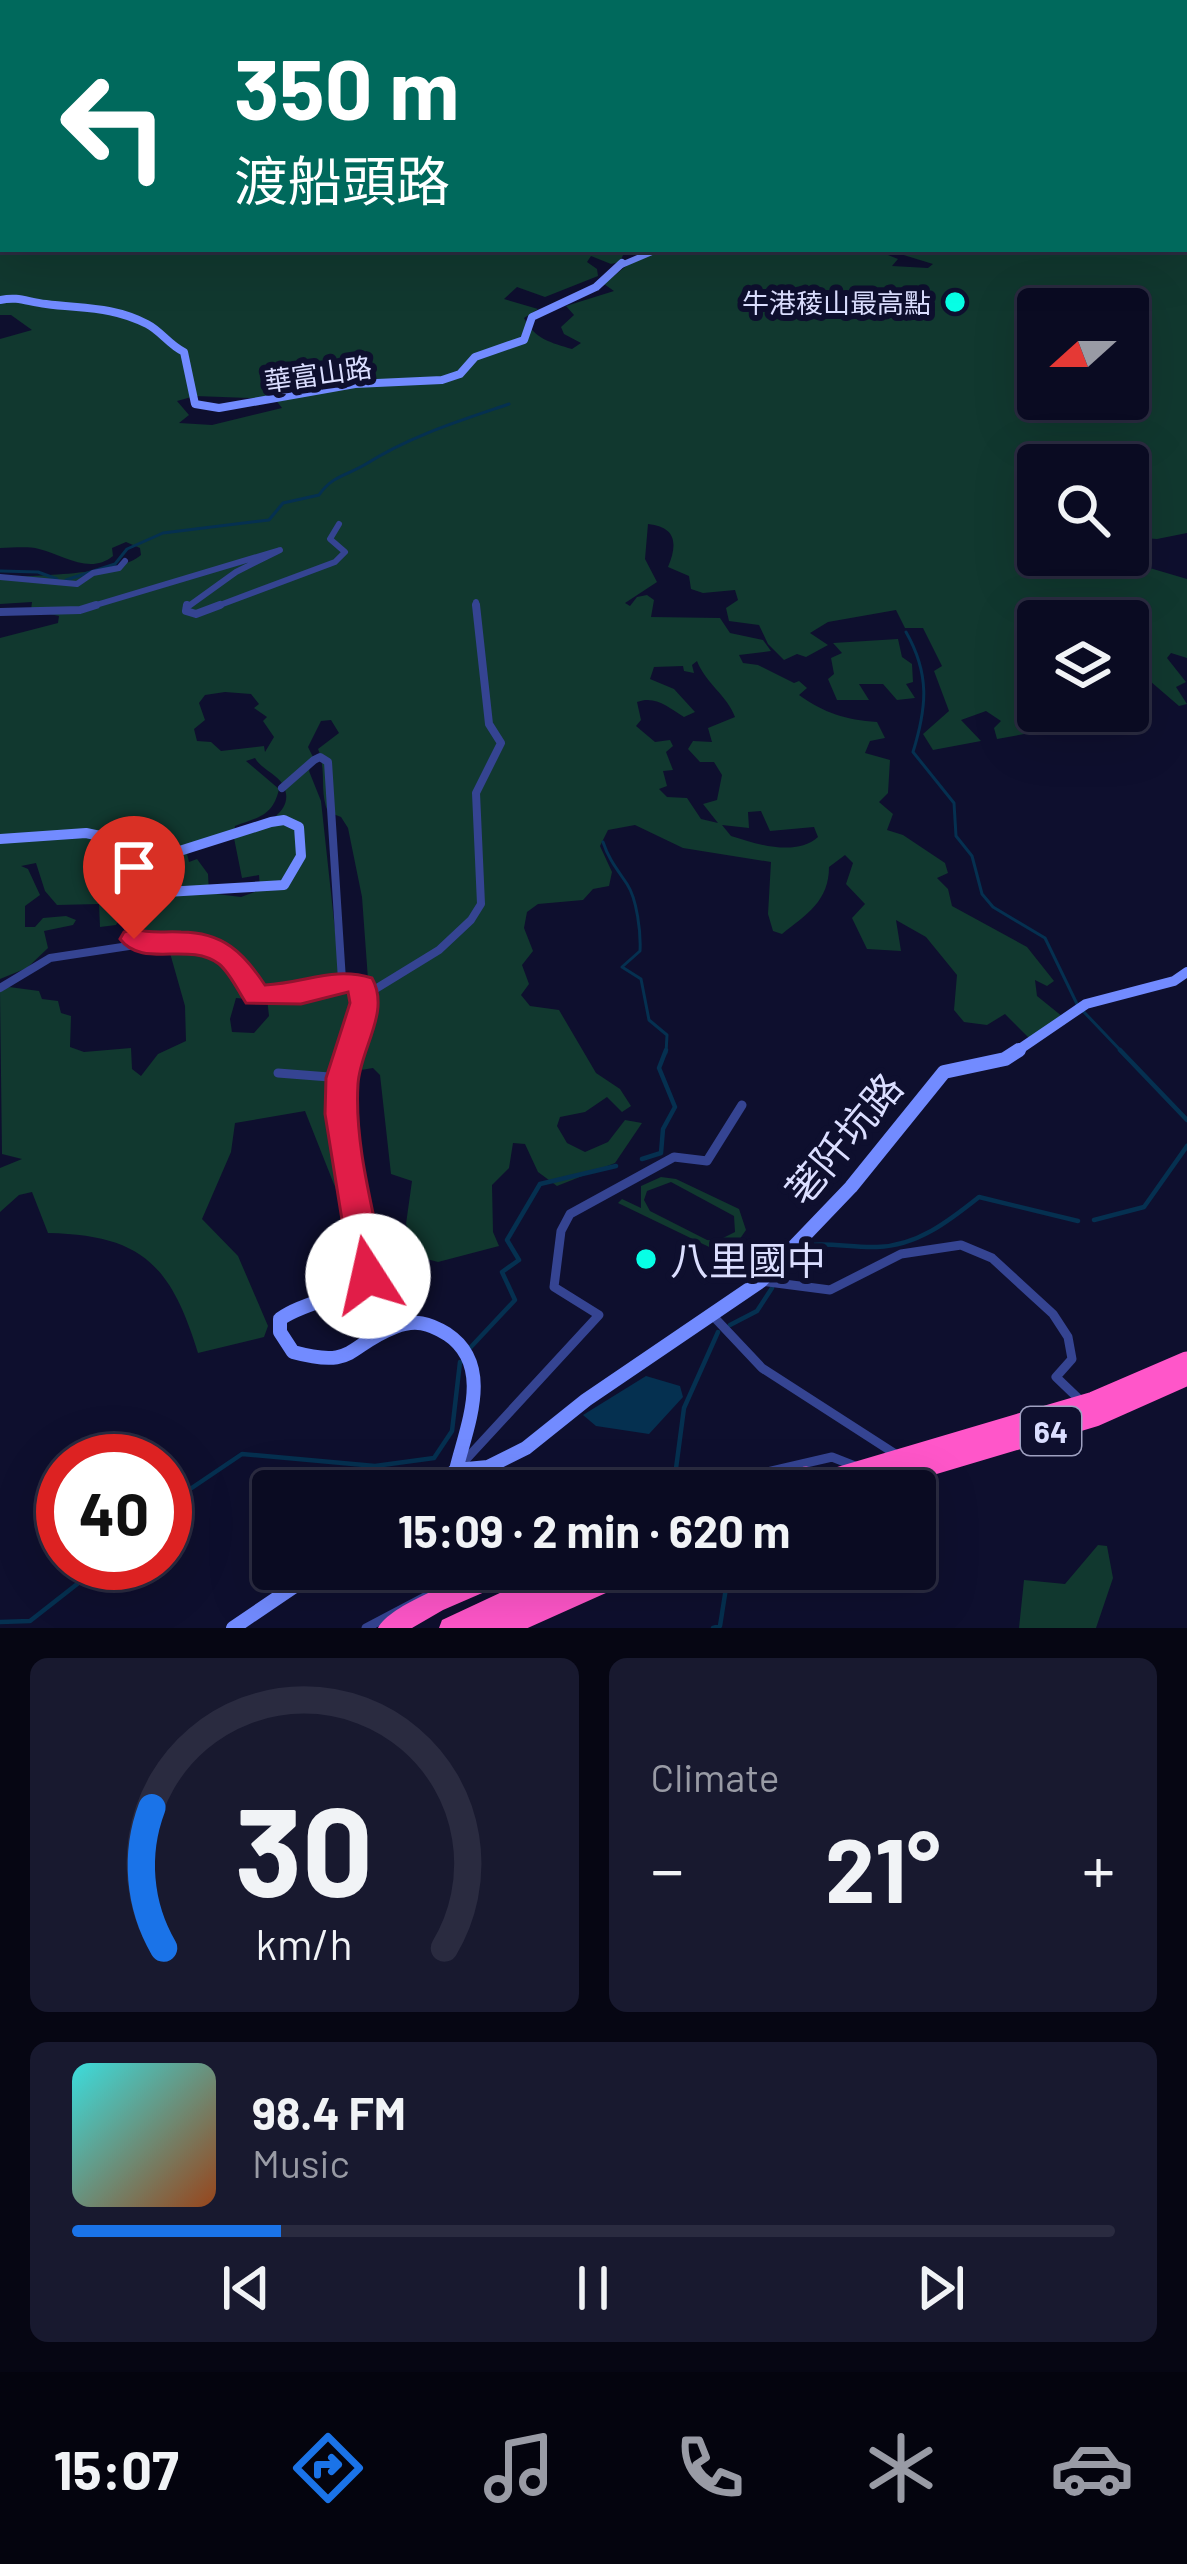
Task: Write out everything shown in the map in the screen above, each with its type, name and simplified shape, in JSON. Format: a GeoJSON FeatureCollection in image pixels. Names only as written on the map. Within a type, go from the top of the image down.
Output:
{"type":"FeatureCollection","features":[{"type":"Feature","properties":{"kind":"highway","name":"64"},"geometry":{"type":"LineString","coordinates":[[866,1470],[1094,1402],[1187,1361]]}},
{"type":"Feature","properties":{"kind":"highway","name":"64"},"geometry":{"type":"LineString","coordinates":[[907,1470],[1095,1416],[1187,1375]]}},
{"type":"Feature","properties":{"kind":"highway"},"geometry":{"type":"LineString","coordinates":[[840,1470],[976,1438]]}},
{"type":"Feature","properties":{"kind":"highway"},"geometry":{"type":"LineString","coordinates":[[390,1628],[462,1590]]}},
{"type":"Feature","properties":{"kind":"highway"},"geometry":{"type":"LineString","coordinates":[[451,1628],[531,1590]]}},
{"type":"Feature","properties":{"kind":"highway"},"geometry":{"type":"LineString","coordinates":[[480,1628],[561,1590]]}},
{"type":"Feature","properties":{"kind":"highway"},"geometry":{"type":"LineString","coordinates":[[502,1628],[587,1590]]}},
{"type":"Feature","properties":{"kind":"street","name":"華富山路"},"geometry":{"type":"LineString","coordinates":[[0,301],[21,296],[43,304],[106,307],[153,326],[171,346],[184,352],[195,404],[219,408],[355,384],[450,378],[476,357],[524,340],[532,317],[596,287],[629,259],[650,252]]}},
{"type":"Feature","properties":{"kind":"street"},"geometry":{"type":"LineString","coordinates":[[0,612],[80,610],[280,550],[187,604],[186,611],[196,614],[335,562],[345,552],[330,539],[339,524]]}},
{"type":"Feature","properties":{"kind":"street"},"geometry":{"type":"LineString","coordinates":[[0,577],[77,584],[93,573],[119,568],[124,561]]}},
{"type":"Feature","properties":{"kind":"street"},"geometry":{"type":"LineString","coordinates":[[364,997],[461,936],[482,908],[484,890],[473,829],[476,790],[501,742],[489,724],[476,602]]}},
{"type":"Feature","properties":{"kind":"street"},"geometry":{"type":"LineString","coordinates":[[282,788],[292,785],[312,760],[320,757],[328,762],[342,980]]}},
{"type":"Feature","properties":{"kind":"street"},"geometry":{"type":"LineString","coordinates":[[0,839],[97,835],[142,861],[271,822],[284,820],[299,827],[301,856],[284,884],[242,892],[154,894],[131,905],[124,922],[142,944]]}},
{"type":"Feature","properties":{"kind":"street"},"geometry":{"type":"LineString","coordinates":[[0,988],[50,958],[185,941],[232,959],[257,996],[301,994],[342,980],[356,981],[364,997],[342,1078],[341,1114],[368,1276],[350,1292],[293,1308],[280,1319],[280,1332],[293,1352],[324,1361],[356,1355],[393,1329],[414,1322],[431,1325],[467,1351],[472,1393],[456,1470]]}},
{"type":"Feature","properties":{"kind":"street","name":"荖阡坑路"},"geometry":{"type":"LineString","coordinates":[[478,1470],[532,1443],[586,1400],[712,1316],[770,1284],[936,1078],[957,1066],[1005,1059],[1079,1009],[1174,981],[1187,972]]}},
{"type":"Feature","properties":{"kind":"street"},"geometry":{"type":"LineString","coordinates":[[278,1073],[342,1078]]}},
{"type":"Feature","properties":{"kind":"street","name":"荖阡坑路"},"geometry":{"type":"LineString","coordinates":[[456,1470],[599,1315],[554,1287],[561,1231],[570,1214],[674,1157],[707,1161],[742,1105]]}},
{"type":"Feature","properties":{"kind":"street"},"geometry":{"type":"LineString","coordinates":[[712,1316],[763,1368],[910,1469],[1092,1410],[1056,1378],[1072,1359],[1062,1318],[982,1251],[950,1245],[870,1264],[830,1290],[770,1284]]}},
{"type":"Feature","properties":{"kind":"street"},"geometry":{"type":"LineString","coordinates":[[779,1470],[832,1457],[860,1470]]}},
{"type":"Feature","properties":{"kind":"street"},"geometry":{"type":"LineString","coordinates":[[233,1628],[289,1590]]}},
{"type":"Feature","properties":{"kind":"street"},"geometry":{"type":"LineString","coordinates":[[365,1628],[438,1590]]}},
{"type":"Feature","properties":{"kind":"street"},"geometry":{"type":"LineString","coordinates":[[520,1628],[605,1590]]}},
{"type":"Feature","properties":{"kind":"green space"},"geometry":{"type":"Polygon","coordinates":[[[0,252],[618,252],[623,255],[620,262],[611,264],[591,256],[587,262],[598,276],[545,297],[517,287],[504,299],[538,309],[524,318],[533,331],[572,349],[581,343],[561,327],[574,315],[566,306],[614,291],[604,284],[636,258],[653,252],[880,252],[898,259],[892,266],[928,268],[933,264],[894,252],[1187,252],[1187,533],[1149,538],[1149,444],[1017,444],[1017,576],[1149,576],[1149,568],[1187,579],[1187,658],[1171,653],[1167,658],[1186,682],[1176,687],[1187,704],[1179,706],[1149,680],[1149,600],[1017,600],[1017,732],[1035,732],[997,739],[994,728],[1001,721],[986,711],[961,720],[981,741],[933,750],[923,734],[949,711],[934,671],[942,666],[923,628],[905,628],[896,610],[828,622],[810,633],[828,645],[806,657],[797,654],[784,660],[768,644],[759,625],[729,621],[726,608],[738,600],[735,590],[703,593],[691,589],[689,576],[668,567],[672,538],[664,529],[648,524],[645,559],[657,582],[625,603],[630,606],[637,597],[647,595],[654,600],[651,617],[720,618],[730,633],[763,640],[771,651],[739,655],[743,663],[799,681],[807,688],[799,695],[826,711],[877,722],[885,738],[870,741],[865,753],[890,760],[888,793],[879,802],[893,814],[887,830],[945,863],[948,873],[937,878],[948,889],[952,906],[1027,947],[1054,981],[1047,986],[1035,980],[1037,996],[1063,1017],[1029,1038],[1005,1014],[987,1025],[964,1022],[954,1010],[957,975],[926,937],[896,920],[901,951],[867,949],[852,918],[865,904],[846,884],[853,863],[845,855],[829,867],[825,889],[815,906],[782,934],[773,931],[768,914],[771,862],[683,848],[635,825],[608,830],[600,846],[612,872],[609,886],[593,889],[583,900],[538,904],[527,912],[524,928],[533,951],[522,965],[529,984],[521,995],[530,1006],[559,1010],[596,1073],[620,1089],[631,1106],[622,1112],[607,1097],[585,1112],[560,1117],[557,1126],[567,1143],[585,1152],[608,1142],[625,1120],[642,1123],[615,1163],[557,1186],[538,1172],[525,1144],[513,1143],[509,1168],[492,1185],[493,1232],[499,1246],[438,1262],[419,1257],[406,1224],[412,1181],[391,1174],[380,1075],[373,1068],[361,1070],[353,1065],[369,993],[362,897],[348,828],[341,817],[328,812],[324,797],[318,749],[339,733],[331,720],[321,721],[308,747],[313,757],[309,771],[321,801],[340,976],[259,1000],[236,998],[230,1019],[232,1032],[254,1033],[269,1016],[267,998],[335,983],[358,990],[357,1007],[350,1012],[351,1033],[334,1072],[346,1180],[369,1196],[386,1282],[377,1291],[353,1283],[339,1197],[305,1111],[235,1123],[231,1152],[202,1219],[238,1256],[268,1326],[264,1337],[198,1353],[176,1297],[148,1261],[107,1240],[48,1233],[32,1192],[19,1195],[0,1212],[0,1168],[22,1159],[2,1154],[0,992],[9,987],[39,991],[42,999],[58,1001],[61,1013],[71,1016],[70,1047],[84,1052],[131,1048],[132,1069],[141,1076],[158,1054],[186,1041],[185,1006],[168,946],[142,935],[148,918],[121,917],[116,925],[100,927],[99,904],[57,905],[45,891],[36,863],[21,866],[28,869],[40,895],[25,906],[25,927],[35,927],[43,918],[76,920],[73,925],[44,931],[48,948],[27,968],[0,979],[0,638],[58,623],[59,616],[31,610],[32,602],[0,604],[0,577],[95,570],[141,555],[140,548],[126,542],[112,548],[113,556],[95,564],[34,548],[0,548],[0,339],[32,330],[11,315],[0,315],[0,252]],[[195,396],[177,401],[189,415],[179,423],[212,425],[282,408],[275,399],[195,396]],[[697,661],[692,665],[694,673],[684,671],[683,666],[654,667],[650,679],[674,689],[695,712],[684,717],[661,703],[644,700],[637,702],[641,720],[636,726],[655,742],[670,740],[673,746],[666,752],[673,770],[663,771],[667,786],[659,789],[667,797],[687,798],[701,819],[718,823],[703,804],[717,800],[722,775],[714,762],[700,762],[688,749],[693,741],[712,742],[708,728],[735,717],[697,661]],[[251,694],[205,695],[199,703],[205,720],[194,729],[197,741],[211,742],[221,751],[264,746],[265,752],[274,737],[263,721],[267,717],[254,708],[259,704],[251,694]],[[255,758],[246,761],[279,789],[273,805],[235,826],[234,832],[187,854],[189,862],[197,859],[208,874],[209,893],[241,897],[260,890],[259,875],[242,878],[234,838],[271,820],[285,805],[286,796],[280,781],[255,758]],[[761,811],[748,812],[749,828],[722,825],[731,836],[776,847],[799,846],[818,837],[814,827],[770,831],[761,811]]]}},
{"type":"Feature","properties":{"kind":"green space"},"geometry":{"type":"Polygon","coordinates":[[[898,639],[902,657],[912,664],[913,682],[906,684],[915,698],[897,700],[883,684],[859,684],[869,700],[837,700],[828,679],[834,674],[831,658],[842,653],[833,643],[898,639]]]}},
{"type":"Feature","properties":{"kind":"green space"},"geometry":{"type":"Polygon","coordinates":[[[661,1177],[676,1179],[739,1209],[746,1230],[737,1243],[721,1246],[734,1254],[732,1258],[618,1203],[622,1199],[641,1208],[641,1186],[661,1177]],[[671,1182],[647,1191],[644,1200],[650,1211],[707,1240],[717,1241],[735,1232],[734,1216],[671,1182]]]}},
{"type":"Feature","properties":{"kind":"green space"},"geometry":{"type":"Polygon","coordinates":[[[1098,1545],[1107,1546],[1113,1578],[1096,1628],[1019,1628],[1024,1580],[1065,1584],[1098,1545]]]}},
{"type":"Feature","properties":{"kind":"water"},"geometry":{"type":"Polygon","coordinates":[[[646,1376],[680,1386],[683,1397],[649,1434],[596,1426],[583,1415],[646,1376]]]}},
{"type":"Feature","properties":{"kind":"waterway"},"geometry":{"type":"LineString","coordinates":[[66,580],[115,564],[127,549],[163,533],[269,520],[283,503],[319,495],[335,480],[400,445],[509,404]]}},
{"type":"Feature","properties":{"kind":"waterway"},"geometry":{"type":"LineString","coordinates":[[0,571],[38,572],[57,579]]}},
{"type":"Feature","properties":{"kind":"waterway"},"geometry":{"type":"LineString","coordinates":[[906,632],[919,662],[924,691],[913,752],[954,803],[956,836],[972,856],[982,894],[993,907],[1045,938],[1077,1004]]}},
{"type":"Feature","properties":{"kind":"waterway"},"geometry":{"type":"LineString","coordinates":[[603,842],[630,890],[638,916],[640,951],[622,967],[641,979],[649,1020],[667,1035],[666,1053]]}},
{"type":"Feature","properties":{"kind":"waterway"},"geometry":{"type":"LineString","coordinates":[[1083,1011],[1123,1053]]}},
{"type":"Feature","properties":{"kind":"waterway"},"geometry":{"type":"LineString","coordinates":[[642,1159],[661,1153],[663,1129],[675,1107],[659,1068],[666,1050]]}},
{"type":"Feature","properties":{"kind":"waterway"},"geometry":{"type":"LineString","coordinates":[[1120,1050],[1187,1120]]}},
{"type":"Feature","properties":{"kind":"waterway"},"geometry":{"type":"LineString","coordinates":[[1094,1220],[1144,1207],[1187,1146]]}},
{"type":"Feature","properties":{"kind":"waterway"},"geometry":{"type":"LineString","coordinates":[[469,1349],[515,1300],[502,1272],[519,1260],[507,1240],[540,1184],[616,1166]]}},
{"type":"Feature","properties":{"kind":"waterway"},"geometry":{"type":"LineString","coordinates":[[778,1281],[810,1245],[892,1246],[944,1223],[979,1197],[1078,1221]]}},
{"type":"Feature","properties":{"kind":"waterway"},"geometry":{"type":"LineString","coordinates":[[730,1325],[757,1311],[772,1288]]}},
{"type":"Feature","properties":{"kind":"waterway"},"geometry":{"type":"LineString","coordinates":[[676,1470],[684,1408],[718,1332]]}},
{"type":"Feature","properties":{"kind":"waterway"},"geometry":{"type":"LineString","coordinates":[[192,1488],[242,1454],[375,1466],[434,1458],[452,1431],[460,1362]]}},
{"type":"Feature","properties":{"kind":"waterway"},"geometry":{"type":"LineString","coordinates":[[0,1622],[30,1621],[70,1590]]}},
{"type":"Feature","properties":{"kind":"waterway"},"geometry":{"type":"LineString","coordinates":[[713,1628],[720,1626],[726,1590]]}},
{"type":"Feature","properties":{"kind":"place","name":"牛港稜山最高點"},"geometry":{"type":"Point","coordinates":[955,302]}},
{"type":"Feature","properties":{"kind":"place","name":"八里國中"},"geometry":{"type":"Point","coordinates":[646,1259]}},
{"type":"Feature","properties":{"kind":"route"},"geometry":{"type":"LineString","coordinates":[[134,939],[149,945],[185,941],[218,951],[236,962],[257,996],[301,994],[342,980],[361,985],[365,1003],[345,1064],[341,1114],[368,1276]]}}]}
